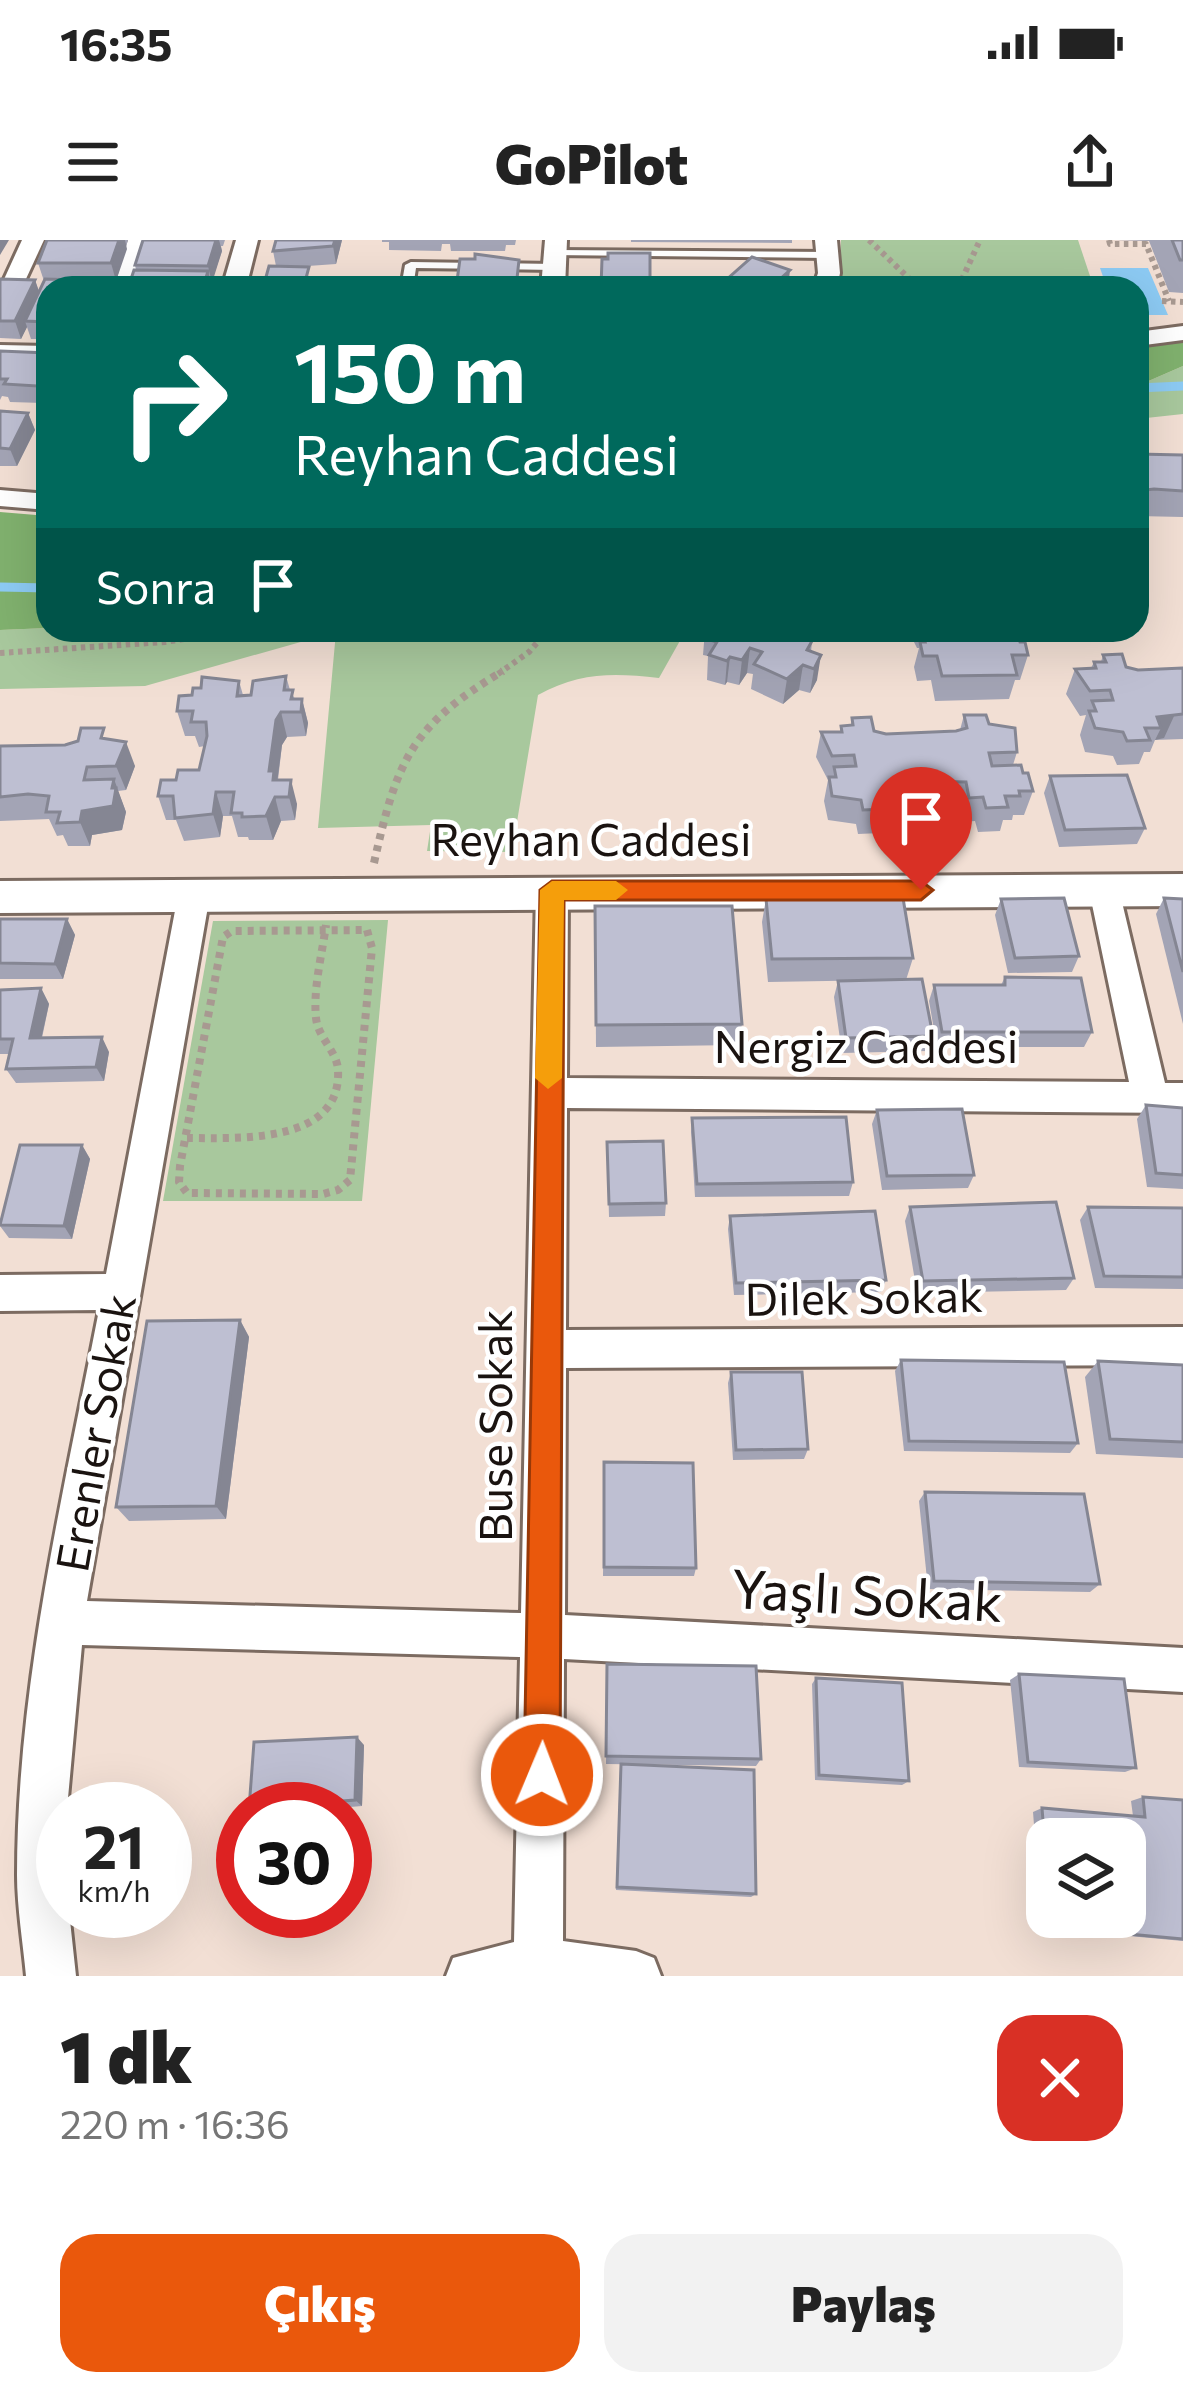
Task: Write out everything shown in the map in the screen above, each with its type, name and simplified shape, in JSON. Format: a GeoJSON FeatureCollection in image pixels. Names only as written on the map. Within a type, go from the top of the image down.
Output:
{"type":"FeatureCollection","features":[{"type":"Feature","properties":{"kind":"street"},"geometry":{"type":"LineString","coordinates":[[14,289],[33,240]]}},
{"type":"Feature","properties":{"kind":"street"},"geometry":{"type":"LineString","coordinates":[[127,276],[139,240]]}},
{"type":"Feature","properties":{"kind":"street"},"geometry":{"type":"LineString","coordinates":[[237,276],[247,240]]}},
{"type":"Feature","properties":{"kind":"street"},"geometry":{"type":"LineString","coordinates":[[1149,337],[1183,333]]}},
{"type":"Feature","properties":{"kind":"street"},"geometry":{"type":"LineString","coordinates":[[0,352],[36,352]]}},
{"type":"Feature","properties":{"kind":"street"},"geometry":{"type":"LineString","coordinates":[[0,498],[36,501]]}},
{"type":"Feature","properties":{"kind":"street","name":"Reyhan Caddesi"},"geometry":{"type":"LineString","coordinates":[[0,897],[194,895],[341,905],[552,890],[1183,890]]}},
{"type":"Feature","properties":{"kind":"street","name":"Buse Sokak"},"geometry":{"type":"LineString","coordinates":[[538,1962],[552,890]]}},
{"type":"Feature","properties":{"kind":"street"},"geometry":{"type":"LineString","coordinates":[[1105,890],[1167,1098]]}},
{"type":"Feature","properties":{"kind":"street","name":"Erenler Sokak"},"geometry":{"type":"LineString","coordinates":[[51,1976],[41,1879],[44,1756],[122,1292],[167,1139],[194,895]]}},
{"type":"Feature","properties":{"kind":"street","name":"Nergiz Caddesi"},"geometry":{"type":"LineString","coordinates":[[548,1094],[1167,1098]]}},
{"type":"Feature","properties":{"kind":"street"},"geometry":{"type":"LineString","coordinates":[[0,1293],[122,1292]]}},
{"type":"Feature","properties":{"kind":"street","name":"Dilek Sokak"},"geometry":{"type":"LineString","coordinates":[[547,1349],[1183,1346]]}},
{"type":"Feature","properties":{"kind":"street","name":"Yaşlı Sokak"},"geometry":{"type":"LineString","coordinates":[[63,1622],[545,1636],[1183,1670]]}},
{"type":"Feature","properties":{"kind":"street"},"geometry":{"type":"LineString","coordinates":[[471,1976],[538,1962],[636,1976]]}},
{"type":"Feature","properties":{"kind":"lane"},"geometry":{"type":"LineString","coordinates":[[409,276],[411,266],[827,247]]}},
{"type":"Feature","properties":{"kind":"path"},"geometry":{"type":"LineString","coordinates":[[869,240],[906,276]]}},
{"type":"Feature","properties":{"kind":"path"},"geometry":{"type":"LineString","coordinates":[[964,276],[980,240]]}},
{"type":"Feature","properties":{"kind":"path"},"geometry":{"type":"LineString","coordinates":[[1109,240],[1110,244],[1146,244],[1166,302],[1183,302]]}},
{"type":"Feature","properties":{"kind":"path"},"geometry":{"type":"LineString","coordinates":[[0,653],[165,642]]}},
{"type":"Feature","properties":{"kind":"path"},"geometry":{"type":"LineString","coordinates":[[167,1139],[284,1134],[316,1117],[330,1102],[338,1068],[316,1019],[341,905],[394,782],[427,726],[457,699],[515,665],[537,642]]}},
{"type":"Feature","properties":{"kind":"path"},"geometry":{"type":"LineString","coordinates":[[341,905],[372,936],[353,1174],[334,1194],[198,1196],[188,1192],[179,1182],[167,1139],[223,937],[341,905]]}},
{"type":"Feature","properties":{"kind":"green space"},"geometry":{"type":"Polygon","coordinates":[[[841,240],[1078,240],[1090,276],[840,276],[841,240]]]}},
{"type":"Feature","properties":{"kind":"green space"},"geometry":{"type":"Polygon","coordinates":[[[1183,333],[1183,366],[1149,381],[1149,337],[1183,333]]]}},
{"type":"Feature","properties":{"kind":"green space"},"geometry":{"type":"Polygon","coordinates":[[[1183,366],[1183,414],[1149,418],[1149,381],[1183,366]]]}},
{"type":"Feature","properties":{"kind":"green space"},"geometry":{"type":"Polygon","coordinates":[[[0,512],[36,515],[36,628],[0,630],[0,512]]]}},
{"type":"Feature","properties":{"kind":"green space"},"geometry":{"type":"Polygon","coordinates":[[[36,628],[36,642],[301,642],[145,686],[0,689],[0,630],[36,628]]]}},
{"type":"Feature","properties":{"kind":"green space"},"geometry":{"type":"Polygon","coordinates":[[[335,642],[679,642],[659,678],[597,676],[538,695],[512,852],[427,851],[431,825],[318,828],[335,642]]]}},
{"type":"Feature","properties":{"kind":"green space"},"geometry":{"type":"Polygon","coordinates":[[[388,920],[362,1201],[163,1201],[213,921],[388,920]]]}},
{"type":"Feature","properties":{"kind":"water"},"geometry":{"type":"Polygon","coordinates":[[[1100,268],[1148,268],[1168,315],[1149,315],[1149,276],[1103,276],[1100,268]]]}},
{"type":"Feature","properties":{"kind":"building"},"geometry":{"type":"Polygon","coordinates":[[[47,240],[119,240],[111,263],[38,263],[47,240]]]}},
{"type":"Feature","properties":{"kind":"building"},"geometry":{"type":"Polygon","coordinates":[[[143,240],[216,240],[208,266],[135,265],[143,240]]]}},
{"type":"Feature","properties":{"kind":"building"},"geometry":{"type":"Polygon","coordinates":[[[276,240],[335,240],[333,246],[273,251],[276,240]]]}},
{"type":"Feature","properties":{"kind":"building"},"geometry":{"type":"Polygon","coordinates":[[[1172,240],[1183,240],[1183,260],[1180,260],[1172,240]]]}},
{"type":"Feature","properties":{"kind":"building"},"geometry":{"type":"Polygon","coordinates":[[[608,253],[650,253],[650,276],[601,276],[602,259],[608,259],[608,253]]]}},
{"type":"Feature","properties":{"kind":"building"},"geometry":{"type":"Polygon","coordinates":[[[475,254],[519,260],[517,276],[458,276],[460,259],[475,259],[475,254]]]}},
{"type":"Feature","properties":{"kind":"building"},"geometry":{"type":"Polygon","coordinates":[[[752,257],[790,270],[783,276],[731,276],[752,257]]]}},
{"type":"Feature","properties":{"kind":"building"},"geometry":{"type":"Polygon","coordinates":[[[269,266],[309,267],[307,276],[266,276],[269,266]]]}},
{"type":"Feature","properties":{"kind":"building"},"geometry":{"type":"Polygon","coordinates":[[[134,270],[208,271],[207,276],[132,276],[134,270]]]}},
{"type":"Feature","properties":{"kind":"building"},"geometry":{"type":"Polygon","coordinates":[[[0,279],[35,280],[15,321],[0,321],[0,279]]]}},
{"type":"Feature","properties":{"kind":"building"},"geometry":{"type":"Polygon","coordinates":[[[36,298],[36,321],[25,321],[36,298]]]}},
{"type":"Feature","properties":{"kind":"building"},"geometry":{"type":"Polygon","coordinates":[[[0,351],[36,352],[36,386],[4,384],[7,379],[0,379],[0,351]]]}},
{"type":"Feature","properties":{"kind":"building"},"geometry":{"type":"Polygon","coordinates":[[[0,411],[28,413],[10,449],[0,448],[0,411]]]}},
{"type":"Feature","properties":{"kind":"building"},"geometry":{"type":"Polygon","coordinates":[[[1149,454],[1183,455],[1183,491],[1149,490],[1149,454]]]}},
{"type":"Feature","properties":{"kind":"building"},"geometry":{"type":"Polygon","coordinates":[[[717,642],[811,642],[807,650],[821,655],[814,669],[803,665],[787,679],[754,664],[762,652],[750,648],[742,660],[709,655],[717,642]]]}},
{"type":"Feature","properties":{"kind":"building"},"geometry":{"type":"Polygon","coordinates":[[[920,642],[1025,642],[1028,655],[1012,655],[1017,675],[942,676],[937,656],[923,656],[920,642]]]}},
{"type":"Feature","properties":{"kind":"building"},"geometry":{"type":"Polygon","coordinates":[[[1122,654],[1126,667],[1138,670],[1183,668],[1183,714],[1157,717],[1161,728],[1145,728],[1150,740],[1127,741],[1123,732],[1095,728],[1089,711],[1096,711],[1092,701],[1113,700],[1110,690],[1090,691],[1075,669],[1096,668],[1094,662],[1106,662],[1103,655],[1122,654]]]}},
{"type":"Feature","properties":{"kind":"building"},"geometry":{"type":"Polygon","coordinates":[[[286,676],[284,690],[293,690],[291,699],[302,699],[301,712],[281,712],[276,720],[269,771],[274,771],[273,780],[291,780],[289,797],[275,797],[266,816],[242,817],[242,813],[231,813],[234,792],[216,792],[213,814],[175,818],[173,796],[158,796],[161,780],[176,780],[178,770],[199,770],[207,736],[206,722],[191,722],[193,711],[177,711],[179,696],[201,688],[202,677],[239,681],[237,696],[251,695],[253,681],[286,676]]]}},
{"type":"Feature","properties":{"kind":"building"},"geometry":{"type":"Polygon","coordinates":[[[964,715],[986,715],[989,724],[1015,728],[1017,752],[989,753],[992,766],[1021,765],[1033,791],[1005,796],[1008,807],[986,808],[983,797],[969,798],[966,782],[898,785],[901,796],[884,797],[887,809],[863,810],[861,800],[832,796],[829,777],[836,777],[834,767],[856,766],[854,755],[832,756],[821,732],[842,732],[841,726],[853,725],[852,718],[871,717],[874,731],[886,734],[956,731],[967,728],[964,715]]]}},
{"type":"Feature","properties":{"kind":"building"},"geometry":{"type":"Polygon","coordinates":[[[81,728],[104,728],[101,738],[126,742],[116,766],[87,767],[84,780],[114,779],[113,806],[82,811],[80,822],[57,823],[60,812],[46,812],[49,796],[0,797],[0,746],[65,745],[78,741],[81,728]]]}},
{"type":"Feature","properties":{"kind":"building"},"geometry":{"type":"Polygon","coordinates":[[[1127,775],[1145,828],[1065,830],[1050,776],[1127,775]]]}},
{"type":"Feature","properties":{"kind":"building"},"geometry":{"type":"Polygon","coordinates":[[[903,898],[913,958],[772,959],[766,899],[903,898]]]}},
{"type":"Feature","properties":{"kind":"building"},"geometry":{"type":"Polygon","coordinates":[[[1064,898],[1079,956],[1015,958],[1001,899],[1064,898]]]}},
{"type":"Feature","properties":{"kind":"building"},"geometry":{"type":"Polygon","coordinates":[[[1164,898],[1183,899],[1183,972],[1164,898]]]}},
{"type":"Feature","properties":{"kind":"building"},"geometry":{"type":"Polygon","coordinates":[[[595,906],[732,906],[742,1024],[596,1025],[595,906]]]}},
{"type":"Feature","properties":{"kind":"building"},"geometry":{"type":"Polygon","coordinates":[[[0,919],[67,919],[55,964],[0,963],[0,919]]]}},
{"type":"Feature","properties":{"kind":"building"},"geometry":{"type":"Polygon","coordinates":[[[1005,977],[1081,978],[1092,1032],[942,1032],[934,985],[1005,985],[1005,977]]]}},
{"type":"Feature","properties":{"kind":"building"},"geometry":{"type":"Polygon","coordinates":[[[922,979],[933,1036],[846,1038],[838,981],[922,979]]]}},
{"type":"Feature","properties":{"kind":"building"},"geometry":{"type":"Polygon","coordinates":[[[41,988],[30,1038],[102,1037],[96,1067],[6,1069],[13,1039],[0,1039],[0,990],[41,988]]]}},
{"type":"Feature","properties":{"kind":"building"},"geometry":{"type":"Polygon","coordinates":[[[1146,1105],[1183,1108],[1183,1175],[1156,1173],[1146,1105]]]}},
{"type":"Feature","properties":{"kind":"building"},"geometry":{"type":"Polygon","coordinates":[[[962,1109],[974,1175],[887,1176],[877,1110],[962,1109]]]}},
{"type":"Feature","properties":{"kind":"building"},"geometry":{"type":"Polygon","coordinates":[[[846,1117],[853,1182],[697,1184],[692,1118],[846,1117]]]}},
{"type":"Feature","properties":{"kind":"building"},"geometry":{"type":"Polygon","coordinates":[[[663,1141],[666,1203],[609,1204],[607,1142],[663,1141]]]}},
{"type":"Feature","properties":{"kind":"building"},"geometry":{"type":"Polygon","coordinates":[[[20,1145],[82,1145],[64,1226],[0,1225],[20,1145]]]}},
{"type":"Feature","properties":{"kind":"building"},"geometry":{"type":"Polygon","coordinates":[[[1056,1202],[1074,1278],[923,1281],[910,1207],[1056,1202]]]}},
{"type":"Feature","properties":{"kind":"building"},"geometry":{"type":"Polygon","coordinates":[[[1088,1207],[1183,1208],[1183,1277],[1104,1276],[1088,1207]]]}},
{"type":"Feature","properties":{"kind":"building"},"geometry":{"type":"Polygon","coordinates":[[[875,1211],[886,1280],[736,1283],[730,1216],[875,1211]]]}},
{"type":"Feature","properties":{"kind":"building"},"geometry":{"type":"Polygon","coordinates":[[[240,1320],[216,1506],[116,1507],[147,1321],[240,1320]]]}},
{"type":"Feature","properties":{"kind":"building"},"geometry":{"type":"Polygon","coordinates":[[[901,1360],[1064,1362],[1078,1443],[909,1441],[901,1360]]]}},
{"type":"Feature","properties":{"kind":"building"},"geometry":{"type":"Polygon","coordinates":[[[1098,1361],[1183,1365],[1183,1442],[1110,1439],[1098,1361]]]}},
{"type":"Feature","properties":{"kind":"building"},"geometry":{"type":"Polygon","coordinates":[[[731,1372],[802,1372],[808,1449],[736,1450],[731,1372]]]}},
{"type":"Feature","properties":{"kind":"building"},"geometry":{"type":"Polygon","coordinates":[[[604,1462],[693,1463],[696,1568],[604,1567],[604,1462]]]}},
{"type":"Feature","properties":{"kind":"building"},"geometry":{"type":"Polygon","coordinates":[[[925,1492],[1084,1494],[1100,1584],[934,1581],[925,1492]]]}},
{"type":"Feature","properties":{"kind":"building"},"geometry":{"type":"Polygon","coordinates":[[[607,1664],[756,1666],[761,1759],[606,1756],[607,1664]]]}},
{"type":"Feature","properties":{"kind":"building"},"geometry":{"type":"Polygon","coordinates":[[[1019,1674],[1124,1679],[1136,1768],[1028,1762],[1019,1674]]]}},
{"type":"Feature","properties":{"kind":"building"},"geometry":{"type":"Polygon","coordinates":[[[816,1678],[902,1683],[909,1781],[819,1775],[816,1678]]]}},
{"type":"Feature","properties":{"kind":"building"},"geometry":{"type":"Polygon","coordinates":[[[357,1737],[356,1782],[251,1782],[254,1742],[357,1737]]]}},
{"type":"Feature","properties":{"kind":"building"},"geometry":{"type":"Polygon","coordinates":[[[621,1764],[754,1770],[756,1894],[617,1887],[621,1764]]]}},
{"type":"Feature","properties":{"kind":"building"},"geometry":{"type":"Polygon","coordinates":[[[1143,1797],[1183,1800],[1183,1939],[1146,1936],[1146,1818],[1043,1818],[1042,1808],[1145,1817],[1143,1797]]]}},
{"type":"Feature","properties":{"kind":"waterway"},"geometry":{"type":"LineString","coordinates":[[1149,387],[1183,386]]}},
{"type":"Feature","properties":{"kind":"waterway"},"geometry":{"type":"LineString","coordinates":[[0,587],[36,588]]}},
{"type":"Feature","properties":{"kind":"slow traffic"},"geometry":{"type":"LineString","coordinates":[[548,1078],[552,890],[616,890]]}},
{"type":"Feature","properties":{"kind":"route"},"geometry":{"type":"LineString","coordinates":[[542,1775],[552,890],[921,890]]}}]}
